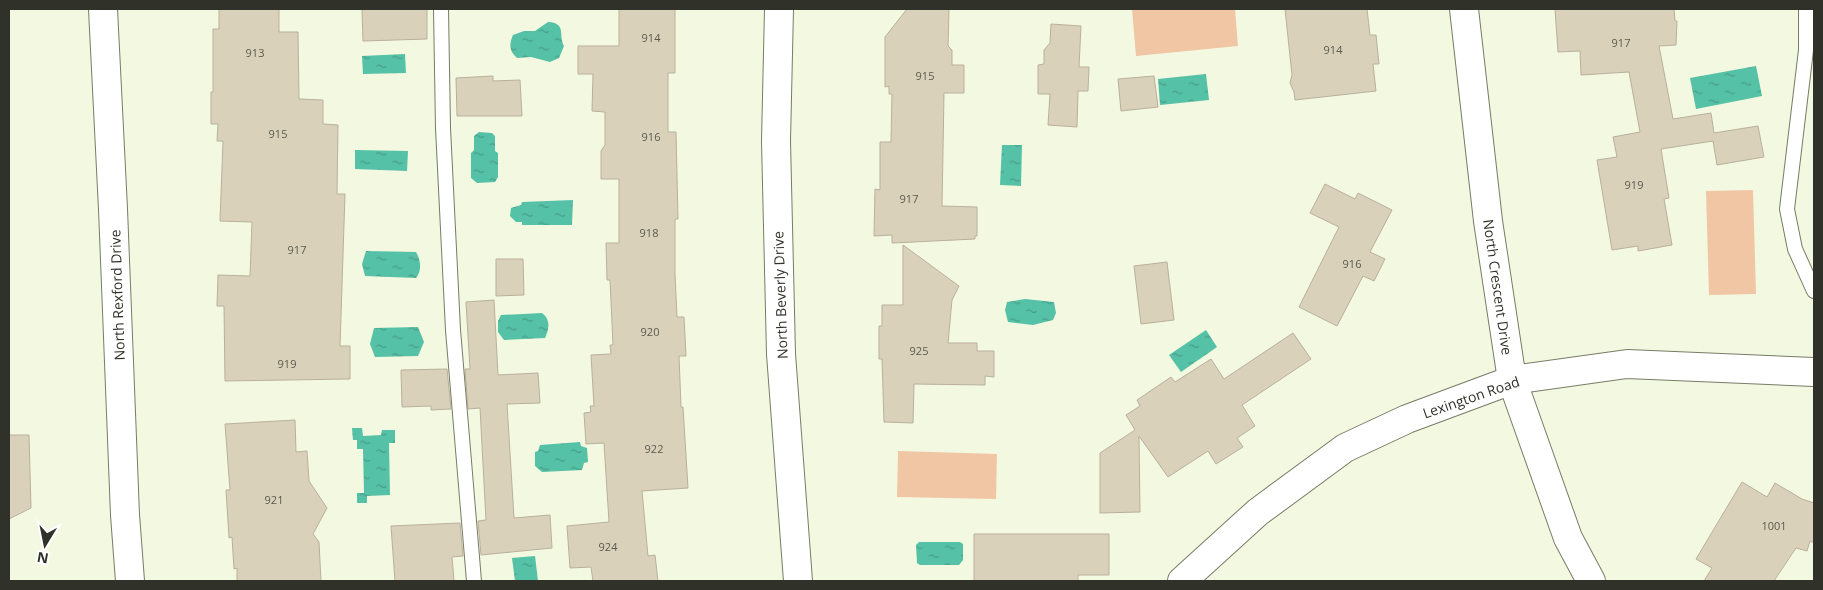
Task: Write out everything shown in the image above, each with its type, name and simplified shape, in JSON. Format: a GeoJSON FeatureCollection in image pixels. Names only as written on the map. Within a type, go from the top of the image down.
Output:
{"type":"FeatureCollection","features":[{"type":"Feature","properties":{"kind":"street","name":"North Rexford Drive"},"geometry":{"type":"LineString","coordinates":[[103,9],[125,514],[130,581]]}},
{"type":"Feature","properties":{"kind":"street","name":"North Beverly Drive"},"geometry":{"type":"LineString","coordinates":[[779,9],[776,141],[781,354],[798,581]]}},
{"type":"Feature","properties":{"kind":"street","name":"North Crescent Drive"},"geometry":{"type":"LineString","coordinates":[[1464,9],[1488,221],[1512,380],[1568,538],[1591,581]]}},
{"type":"Feature","properties":{"kind":"street","name":"Lexington Road"},"geometry":{"type":"LineString","coordinates":[[1182,581],[1258,512],[1345,448],[1407,419],[1512,380],[1626,364],[1814,372]]}},
{"type":"Feature","properties":{"kind":"lane"},"geometry":{"type":"LineString","coordinates":[[441,9],[443,128],[453,330],[474,581]]}},
{"type":"Feature","properties":{"kind":"lane"},"geometry":{"type":"LineString","coordinates":[[1806,9],[1806,50],[1787,209],[1795,249],[1814,291]]}},
{"type":"Feature","properties":{"kind":"shaded area"},"geometry":{"type":"Polygon","coordinates":[[[1132,9],[1235,9],[1238,46],[1136,56],[1132,9]]]}},
{"type":"Feature","properties":{"kind":"shaded area"},"geometry":{"type":"Polygon","coordinates":[[[1753,190],[1756,294],[1709,295],[1706,191],[1753,190]]]}},
{"type":"Feature","properties":{"kind":"shaded area"},"geometry":{"type":"Polygon","coordinates":[[[898,451],[997,454],[996,499],[897,497],[898,451]]]}},
{"type":"Feature","properties":{"kind":"water"},"geometry":{"type":"Polygon","coordinates":[[[548,22],[558,25],[561,30],[564,46],[559,58],[550,62],[531,57],[517,58],[512,53],[510,47],[513,35],[524,31],[535,31],[548,22]]]}},
{"type":"Feature","properties":{"kind":"water"},"geometry":{"type":"Polygon","coordinates":[[[405,54],[406,73],[363,74],[362,56],[405,54]]]}},
{"type":"Feature","properties":{"kind":"water"},"geometry":{"type":"Polygon","coordinates":[[[1756,66],[1762,96],[1696,109],[1690,78],[1756,66]]]}},
{"type":"Feature","properties":{"kind":"water"},"geometry":{"type":"Polygon","coordinates":[[[1206,74],[1209,100],[1160,105],[1158,79],[1206,74]]]}},
{"type":"Feature","properties":{"kind":"water"},"geometry":{"type":"Polygon","coordinates":[[[479,132],[492,133],[495,136],[495,151],[498,153],[498,177],[495,182],[477,183],[471,178],[471,153],[474,150],[474,136],[479,132]]]}},
{"type":"Feature","properties":{"kind":"water"},"geometry":{"type":"Polygon","coordinates":[[[1002,145],[1022,145],[1021,186],[1000,185],[1002,145]]]}},
{"type":"Feature","properties":{"kind":"water"},"geometry":{"type":"Polygon","coordinates":[[[355,150],[408,151],[407,171],[355,169],[355,150]]]}},
{"type":"Feature","properties":{"kind":"water"},"geometry":{"type":"Polygon","coordinates":[[[573,200],[572,225],[522,225],[522,222],[516,222],[510,216],[511,208],[521,205],[522,202],[573,200]]]}},
{"type":"Feature","properties":{"kind":"water"},"geometry":{"type":"Polygon","coordinates":[[[366,251],[416,252],[420,265],[418,275],[416,278],[365,276],[362,264],[366,251]]]}},
{"type":"Feature","properties":{"kind":"water"},"geometry":{"type":"Polygon","coordinates":[[[1025,299],[1054,302],[1056,313],[1053,320],[1033,325],[1008,322],[1005,310],[1007,302],[1025,299]]]}},
{"type":"Feature","properties":{"kind":"water"},"geometry":{"type":"Polygon","coordinates":[[[542,313],[547,319],[548,325],[545,338],[504,340],[498,332],[498,321],[501,315],[542,313]]]}},
{"type":"Feature","properties":{"kind":"water"},"geometry":{"type":"Polygon","coordinates":[[[418,327],[424,342],[418,356],[375,357],[370,344],[374,328],[418,327]]]}},
{"type":"Feature","properties":{"kind":"water"},"geometry":{"type":"Polygon","coordinates":[[[1206,330],[1217,347],[1181,372],[1169,355],[1206,330]]]}},
{"type":"Feature","properties":{"kind":"water"},"geometry":{"type":"Polygon","coordinates":[[[352,428],[362,428],[363,436],[381,435],[382,430],[395,430],[395,443],[389,443],[390,495],[367,496],[367,503],[357,503],[357,493],[364,493],[363,449],[357,449],[357,440],[353,440],[352,428]]]}},
{"type":"Feature","properties":{"kind":"water"},"geometry":{"type":"Polygon","coordinates":[[[580,442],[581,446],[587,448],[588,462],[584,463],[582,470],[542,472],[535,466],[535,452],[538,451],[540,445],[580,442]]]}},
{"type":"Feature","properties":{"kind":"water"},"geometry":{"type":"Polygon","coordinates":[[[919,542],[960,542],[963,544],[963,560],[959,565],[920,565],[917,563],[916,545],[919,542]]]}},
{"type":"Feature","properties":{"kind":"water"},"geometry":{"type":"Polygon","coordinates":[[[535,556],[538,581],[515,581],[512,558],[535,556]]]}},
{"type":"Feature","properties":{"kind":"building"},"geometry":{"type":"Polygon","coordinates":[[[219,9],[279,9],[279,32],[298,32],[299,99],[323,100],[323,124],[338,125],[337,194],[345,194],[340,346],[350,346],[350,379],[225,381],[224,306],[217,306],[218,275],[250,276],[252,222],[220,221],[223,141],[217,141],[218,124],[211,124],[213,29],[219,29],[219,9]]]}},
{"type":"Feature","properties":{"kind":"building"},"geometry":{"type":"Polygon","coordinates":[[[362,9],[427,9],[427,39],[363,41],[362,9]]]}},
{"type":"Feature","properties":{"kind":"building"},"geometry":{"type":"Polygon","coordinates":[[[619,9],[675,9],[675,73],[668,73],[668,132],[676,132],[678,219],[675,219],[675,274],[677,317],[684,317],[686,356],[679,356],[688,488],[642,491],[648,556],[655,555],[658,581],[593,581],[591,567],[570,568],[567,526],[609,522],[604,443],[586,444],[584,413],[591,412],[590,406],[594,406],[591,355],[611,354],[610,345],[613,345],[610,280],[607,280],[606,243],[619,243],[619,179],[601,179],[601,151],[605,145],[605,112],[592,111],[593,74],[578,74],[578,46],[619,46],[619,9]]]}},
{"type":"Feature","properties":{"kind":"building"},"geometry":{"type":"Polygon","coordinates":[[[907,9],[949,9],[948,46],[952,50],[952,65],[964,65],[964,93],[944,93],[942,206],[977,207],[977,236],[975,236],[975,239],[892,243],[892,235],[874,236],[875,189],[880,190],[880,142],[891,142],[892,94],[889,94],[889,86],[885,87],[885,37],[907,9]]]}},
{"type":"Feature","properties":{"kind":"building"},"geometry":{"type":"Polygon","coordinates":[[[1285,9],[1367,9],[1370,35],[1376,35],[1379,64],[1373,64],[1376,91],[1295,100],[1290,83],[1292,75],[1285,9]]]}},
{"type":"Feature","properties":{"kind":"building"},"geometry":{"type":"Polygon","coordinates":[[[1555,9],[1674,9],[1675,21],[1677,21],[1676,45],[1659,46],[1673,119],[1711,113],[1714,133],[1758,126],[1764,157],[1717,165],[1713,141],[1661,149],[1669,198],[1664,199],[1672,245],[1638,251],[1638,246],[1612,250],[1597,160],[1617,157],[1613,137],[1640,132],[1629,72],[1581,75],[1580,51],[1558,52],[1555,9]]]}},
{"type":"Feature","properties":{"kind":"building"},"geometry":{"type":"Polygon","coordinates":[[[1051,24],[1081,26],[1079,67],[1089,67],[1088,91],[1078,91],[1077,127],[1048,125],[1050,94],[1038,94],[1038,65],[1044,64],[1044,50],[1050,43],[1051,24]]]}},
{"type":"Feature","properties":{"kind":"building"},"geometry":{"type":"Polygon","coordinates":[[[493,76],[493,81],[520,80],[522,116],[457,116],[456,78],[493,76]]]}},
{"type":"Feature","properties":{"kind":"building"},"geometry":{"type":"Polygon","coordinates":[[[1154,76],[1158,107],[1121,111],[1118,79],[1154,76]]]}},
{"type":"Feature","properties":{"kind":"building"},"geometry":{"type":"Polygon","coordinates":[[[1325,184],[1355,199],[1358,193],[1392,210],[1370,252],[1385,259],[1374,281],[1363,276],[1337,326],[1299,307],[1339,227],[1310,213],[1325,184]]]}},
{"type":"Feature","properties":{"kind":"building"},"geometry":{"type":"Polygon","coordinates":[[[903,245],[959,286],[952,300],[948,343],[977,343],[977,351],[994,351],[994,377],[985,376],[985,385],[914,384],[913,423],[884,422],[882,359],[879,359],[879,326],[882,326],[882,305],[903,305],[903,245]]]}},
{"type":"Feature","properties":{"kind":"building"},"geometry":{"type":"Polygon","coordinates":[[[496,259],[523,259],[524,295],[496,296],[496,259]]]}},
{"type":"Feature","properties":{"kind":"building"},"geometry":{"type":"Polygon","coordinates":[[[1167,262],[1174,320],[1141,324],[1134,266],[1167,262]]]}},
{"type":"Feature","properties":{"kind":"building"},"geometry":{"type":"Polygon","coordinates":[[[494,300],[498,375],[538,373],[540,403],[507,404],[514,518],[550,515],[552,548],[481,555],[478,521],[486,520],[480,408],[468,409],[465,369],[470,369],[466,302],[494,300]]]}},
{"type":"Feature","properties":{"kind":"building"},"geometry":{"type":"Polygon","coordinates":[[[1293,333],[1311,359],[1242,405],[1255,426],[1237,438],[1243,447],[1216,464],[1208,451],[1168,477],[1139,436],[1140,512],[1100,513],[1100,453],[1135,430],[1126,415],[1140,406],[1137,400],[1171,377],[1175,382],[1211,359],[1224,379],[1293,333]]]}},
{"type":"Feature","properties":{"kind":"building"},"geometry":{"type":"Polygon","coordinates":[[[447,369],[451,409],[431,410],[431,406],[402,407],[401,370],[447,369]]]}},
{"type":"Feature","properties":{"kind":"building"},"geometry":{"type":"Polygon","coordinates":[[[295,420],[296,452],[307,451],[309,481],[327,508],[313,534],[319,542],[321,581],[237,581],[237,568],[234,569],[232,537],[229,538],[226,490],[230,490],[225,424],[295,420]]]}},
{"type":"Feature","properties":{"kind":"building"},"geometry":{"type":"Polygon","coordinates":[[[9,435],[29,435],[31,508],[9,519],[9,435]]]}},
{"type":"Feature","properties":{"kind":"building"},"geometry":{"type":"Polygon","coordinates":[[[1742,482],[1767,497],[1775,483],[1802,499],[1814,503],[1814,543],[1810,541],[1807,551],[1796,548],[1774,581],[1704,581],[1712,568],[1696,559],[1742,482]]]}},
{"type":"Feature","properties":{"kind":"building"},"geometry":{"type":"Polygon","coordinates":[[[460,523],[463,556],[452,557],[454,581],[395,581],[391,526],[460,523]]]}},
{"type":"Feature","properties":{"kind":"building"},"geometry":{"type":"Polygon","coordinates":[[[974,534],[1109,534],[1109,575],[1078,575],[1078,581],[974,581],[974,534]]]}}]}
